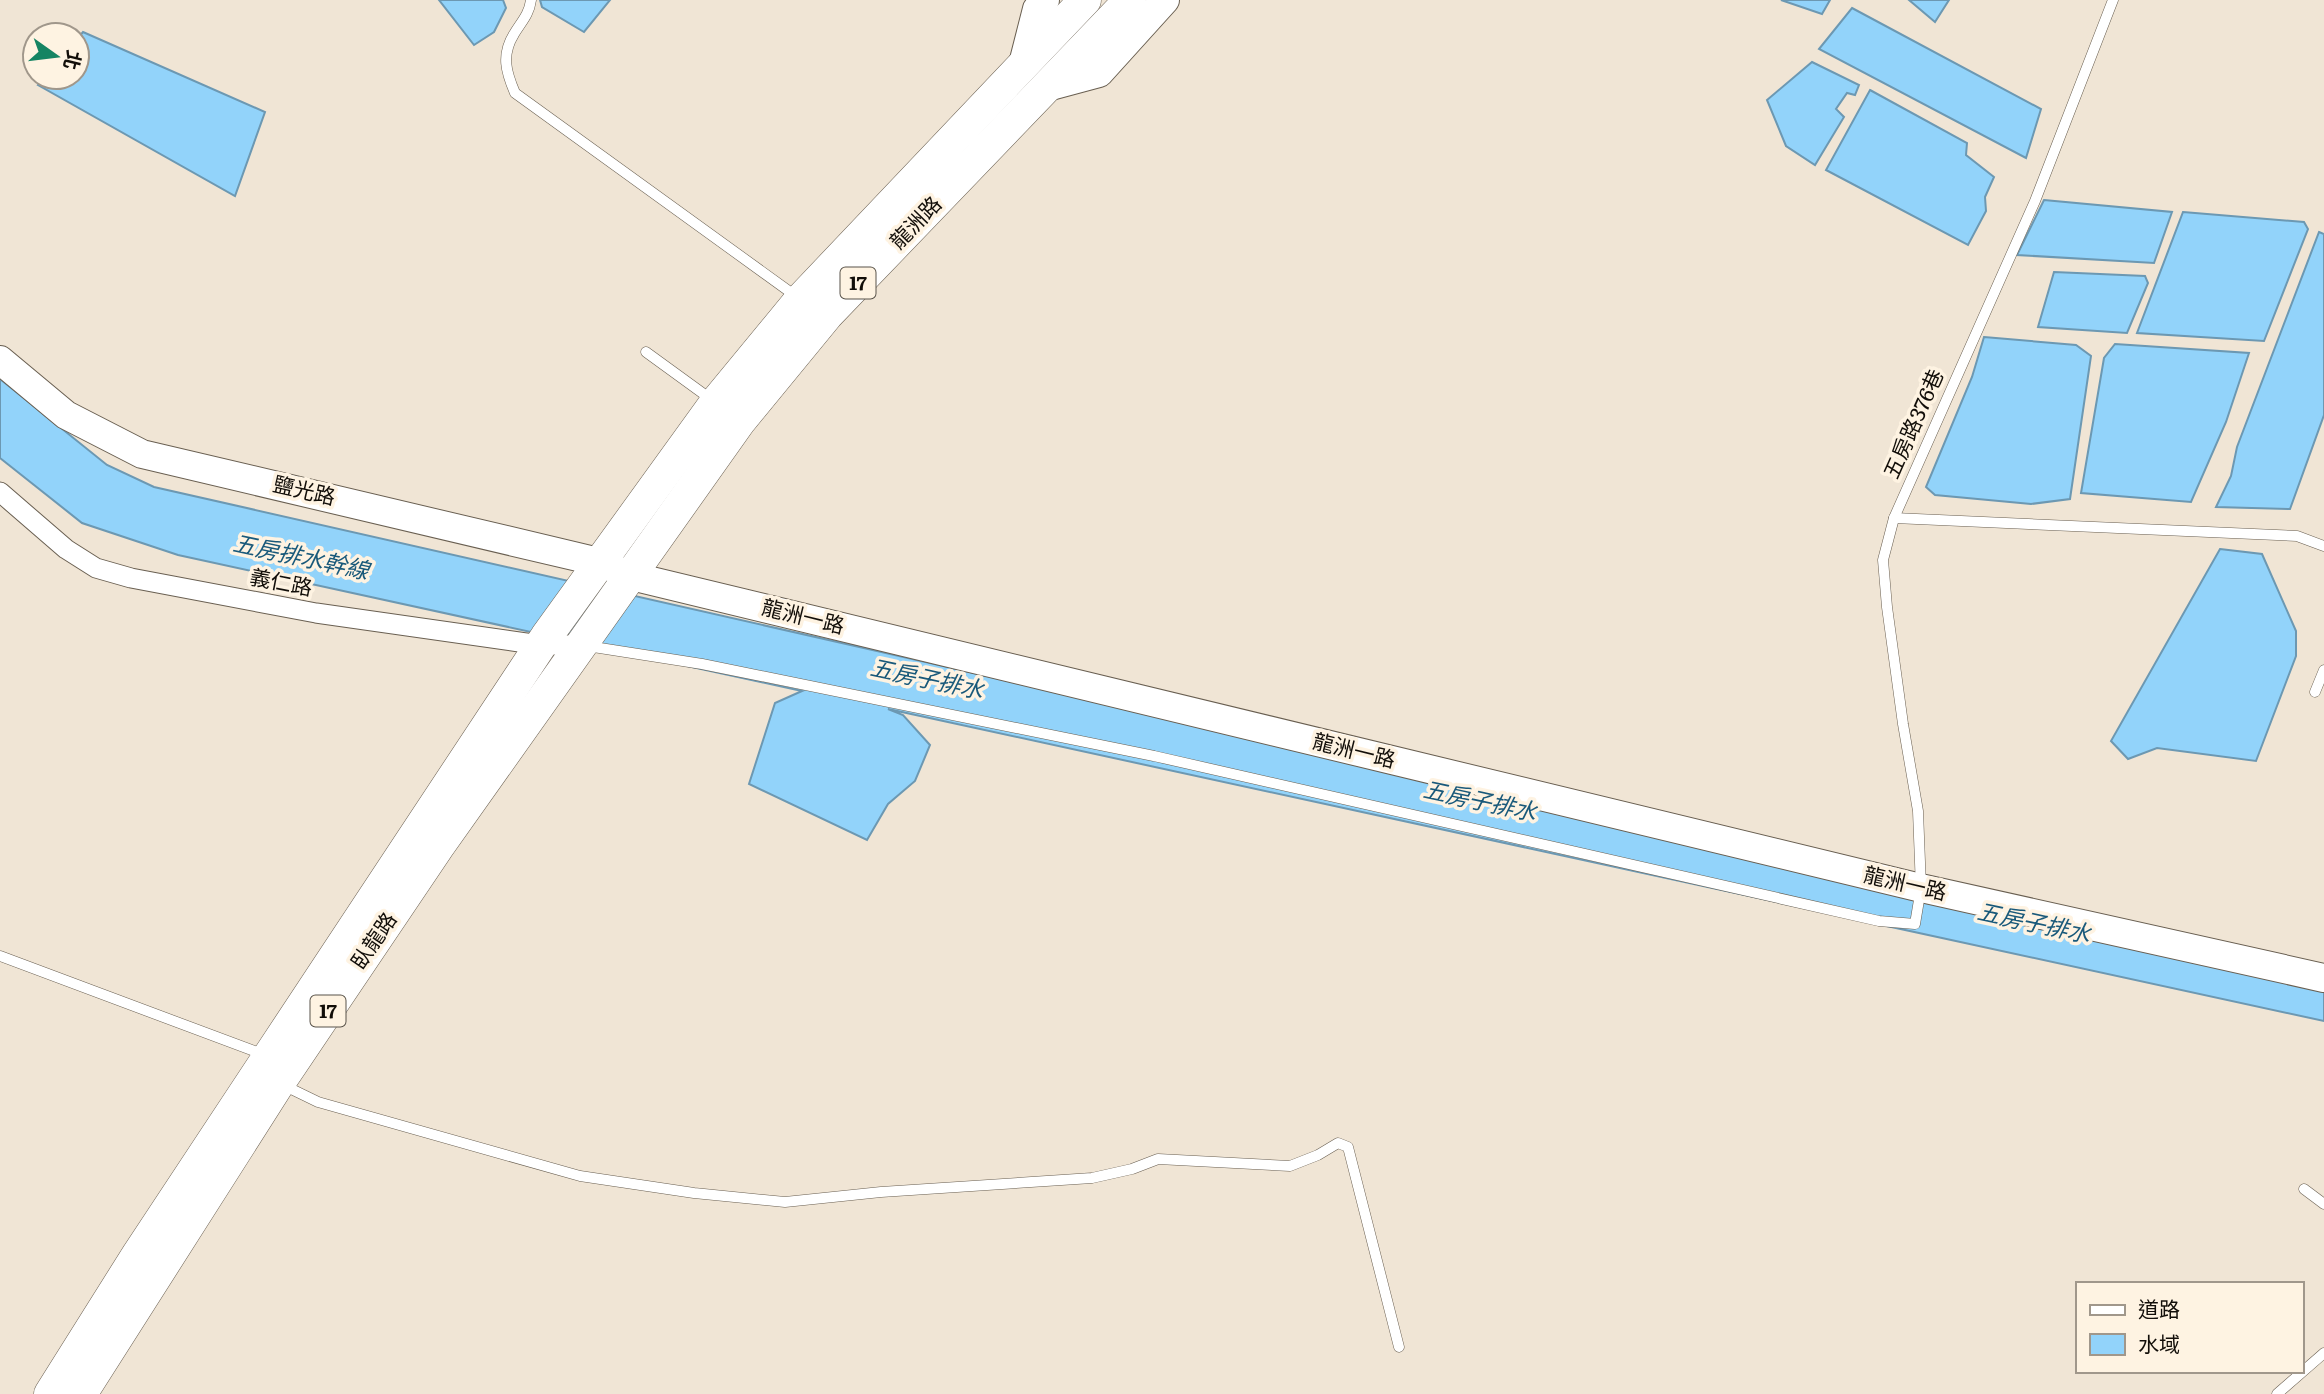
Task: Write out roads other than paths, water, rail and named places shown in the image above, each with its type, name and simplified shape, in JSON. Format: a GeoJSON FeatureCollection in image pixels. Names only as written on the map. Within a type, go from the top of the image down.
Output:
{"type":"FeatureCollection","features":[{"type":"Feature","properties":{"kind":"main road","name":"龍洲路"},"geometry":{"type":"LineString","coordinates":[[592,572],[716,402],[800,300],[1084,0]]}},
{"type":"Feature","properties":{"kind":"main road","name":"龍洲路"},"geometry":{"type":"LineString","coordinates":[[624,584],[740,421],[827,315],[1130,0]]}},
{"type":"Feature","properties":{"kind":"main road","name":"17"},"geometry":{"type":"LineString","coordinates":[[543,641],[592,572]]}},
{"type":"Feature","properties":{"kind":"main road","name":"17"},"geometry":{"type":"LineString","coordinates":[[584,640],[624,584]]}},
{"type":"Feature","properties":{"kind":"main road","name":"臥龍路"},"geometry":{"type":"LineString","coordinates":[[50,1394],[138,1254],[438,846],[584,640]]}},
{"type":"Feature","properties":{"kind":"main road","name":"臥龍路"},"geometry":{"type":"LineString","coordinates":[[81,1394],[273,1070],[543,641]]}},
{"type":"Feature","properties":{"kind":"street"},"geometry":{"type":"LineString","coordinates":[[1023,64],[1037,9],[1045,0]]}},
{"type":"Feature","properties":{"kind":"street"},"geometry":{"type":"LineString","coordinates":[[1047,87],[1099,73],[1165,0]]}},
{"type":"Feature","properties":{"kind":"street","name":"鹽光路"},"geometry":{"type":"LineString","coordinates":[[0,360],[66,415],[142,454],[592,572],[624,584]]}},
{"type":"Feature","properties":{"kind":"street","name":"義仁路"},"geometry":{"type":"LineString","coordinates":[[0,492],[66,549],[96,568],[119,575],[316,612],[543,641],[584,640]]}},
{"type":"Feature","properties":{"kind":"street","name":"龍洲一路"},"geometry":{"type":"LineString","coordinates":[[624,584],[1920,895],[2324,978]]}},
{"type":"Feature","properties":{"kind":"lane"},"geometry":{"type":"LineString","coordinates":[[531,0],[527,16],[513,35],[506,52],[506,71],[515,93],[800,300]]}},
{"type":"Feature","properties":{"kind":"lane","name":"五房路376巷"},"geometry":{"type":"LineString","coordinates":[[584,640],[1276,782],[1879,921],[1915,924],[1920,895],[1918,811],[1898,685],[1884,560],[1894,518],[2035,201],[2113,0]]}},
{"type":"Feature","properties":{"kind":"lane"},"geometry":{"type":"LineString","coordinates":[[646,352],[716,402]]}},
{"type":"Feature","properties":{"kind":"lane"},"geometry":{"type":"LineString","coordinates":[[1894,518],[2297,536],[2324,546]]}},
{"type":"Feature","properties":{"kind":"lane"},"geometry":{"type":"LineString","coordinates":[[2315,692],[2324,670]]}},
{"type":"Feature","properties":{"kind":"lane"},"geometry":{"type":"LineString","coordinates":[[0,957],[273,1070],[318,1102],[580,1176],[694,1193],[785,1202],[881,1192],[1092,1178],[1132,1169],[1158,1159],[1290,1166],[1318,1155],[1338,1143],[1348,1147],[1399,1347]]}},
{"type":"Feature","properties":{"kind":"lane"},"geometry":{"type":"LineString","coordinates":[[2304,1189],[2324,1204]]}},
{"type":"Feature","properties":{"kind":"lane"},"geometry":{"type":"LineString","coordinates":[[2303,1371],[2324,1353]]}},
{"type":"Feature","properties":{"kind":"lane"},"geometry":{"type":"LineString","coordinates":[[2277,1394],[2301,1373]]}},
{"type":"Feature","properties":{"kind":"water"},"geometry":{"type":"Polygon","coordinates":[[[439,0],[503,0],[506,8],[494,32],[474,45],[439,0]]]}},
{"type":"Feature","properties":{"kind":"water"},"geometry":{"type":"Polygon","coordinates":[[[540,0],[610,0],[584,32],[542,7],[540,0]]]}},
{"type":"Feature","properties":{"kind":"water"},"geometry":{"type":"Polygon","coordinates":[[[1781,0],[1830,0],[1822,14],[1781,0]]]}},
{"type":"Feature","properties":{"kind":"water"},"geometry":{"type":"Polygon","coordinates":[[[1909,0],[1949,0],[1935,22],[1909,0]]]}},
{"type":"Feature","properties":{"kind":"water"},"geometry":{"type":"Polygon","coordinates":[[[1852,8],[2041,109],[2026,158],[1819,49],[1852,8]]]}},
{"type":"Feature","properties":{"kind":"water"},"geometry":{"type":"Polygon","coordinates":[[[91,36],[265,112],[235,196],[49,91],[91,91],[91,36]]]}},
{"type":"Feature","properties":{"kind":"water"},"geometry":{"type":"Polygon","coordinates":[[[1812,62],[1859,85],[1855,95],[1847,93],[1836,109],[1844,117],[1815,165],[1786,146],[1767,100],[1812,62]]]}},
{"type":"Feature","properties":{"kind":"water"},"geometry":{"type":"Polygon","coordinates":[[[1870,90],[1967,143],[1966,155],[1994,177],[1985,197],[1986,211],[1968,245],[1826,170],[1870,90]]]}},
{"type":"Feature","properties":{"kind":"water"},"geometry":{"type":"Polygon","coordinates":[[[2044,200],[2172,212],[2154,263],[2017,255],[2044,200]]]}},
{"type":"Feature","properties":{"kind":"water"},"geometry":{"type":"Polygon","coordinates":[[[2183,212],[2304,222],[2308,229],[2264,341],[2137,333],[2183,212]]]}},
{"type":"Feature","properties":{"kind":"water"},"geometry":{"type":"Polygon","coordinates":[[[2319,232],[2324,234],[2324,415],[2290,509],[2216,507],[2231,476],[2237,447],[2319,232]]]}},
{"type":"Feature","properties":{"kind":"water"},"geometry":{"type":"Polygon","coordinates":[[[2054,272],[2145,276],[2148,283],[2127,333],[2038,327],[2054,272]]]}},
{"type":"Feature","properties":{"kind":"water"},"geometry":{"type":"Polygon","coordinates":[[[1984,337],[2076,345],[2091,356],[2070,499],[2031,504],[1935,495],[1926,487],[1972,377],[1984,337]]]}},
{"type":"Feature","properties":{"kind":"water"},"geometry":{"type":"Polygon","coordinates":[[[2115,344],[2249,353],[2226,422],[2191,502],[2081,493],[2104,358],[2115,344]]]}},
{"type":"Feature","properties":{"kind":"water"},"geometry":{"type":"Polygon","coordinates":[[[0,379],[107,465],[154,487],[2324,979],[2324,1021],[888,709],[903,715],[930,745],[915,781],[888,804],[867,840],[749,784],[775,703],[802,691],[178,555],[82,523],[0,458],[0,379]]]}},
{"type":"Feature","properties":{"kind":"water"},"geometry":{"type":"Polygon","coordinates":[[[2220,549],[2262,554],[2296,631],[2296,656],[2256,761],[2157,748],[2128,759],[2111,741],[2220,549]]]}},
{"type":"Feature","properties":{"kind":"water label","name":"五房排水幹線"},"geometry":{"type":"Point","coordinates":[301,557]}},
{"type":"Feature","properties":{"kind":"water label","name":"五房子排水"},"geometry":{"type":"Point","coordinates":[927,679]}},
{"type":"Feature","properties":{"kind":"water label","name":"五房子排水"},"geometry":{"type":"Point","coordinates":[1480,801]}},
{"type":"Feature","properties":{"kind":"water label","name":"五房子排水"},"geometry":{"type":"Point","coordinates":[2034,923]}}]}
